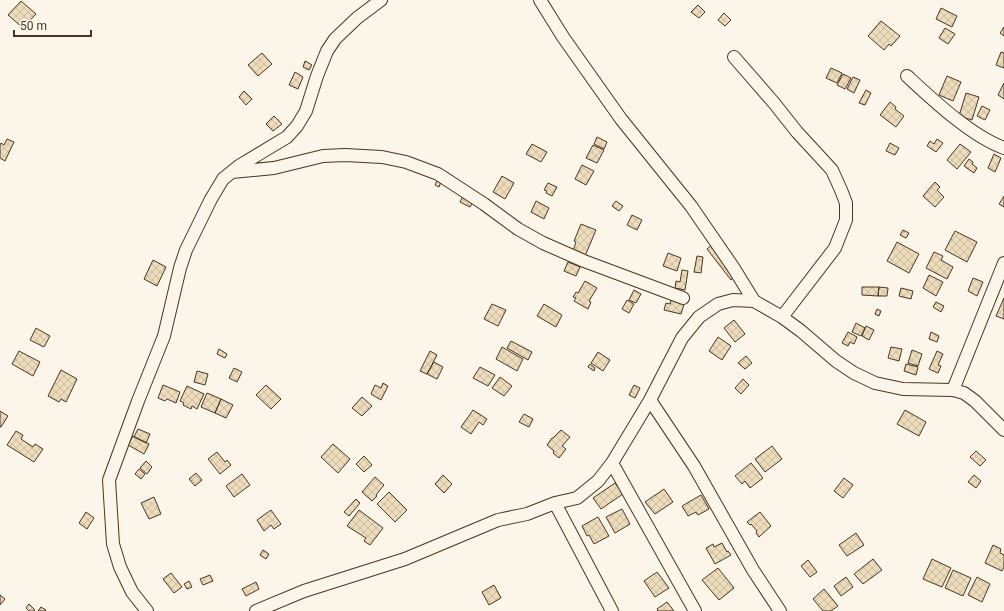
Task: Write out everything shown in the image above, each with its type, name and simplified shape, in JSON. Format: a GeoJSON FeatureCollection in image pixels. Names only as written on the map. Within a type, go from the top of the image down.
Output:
{"type":"FeatureCollection","features":[{"type":"Feature","properties":{"kind":"street"},"geometry":{"type":"LineString","coordinates":[[147,611],[132,592],[120,566],[113,544],[109,480],[138,400],[164,336],[180,268],[186,250],[211,199],[223,179],[231,172],[287,137],[297,126],[306,111],[316,76],[327,51],[335,39],[357,18],[381,0]]}},
{"type":"Feature","properties":{"kind":"street"},"geometry":{"type":"LineString","coordinates":[[540,0],[563,37],[621,119],[691,206],[733,267],[754,301]]}},
{"type":"Feature","properties":{"kind":"street"},"geometry":{"type":"LineString","coordinates":[[734,57],[774,102],[797,132],[832,170],[846,203],[846,220],[834,248],[782,317]]}},
{"type":"Feature","properties":{"kind":"street"},"geometry":{"type":"LineString","coordinates":[[906,76],[931,98],[990,143],[1004,148]]}},
{"type":"Feature","properties":{"kind":"street"},"geometry":{"type":"LineString","coordinates":[[231,172],[274,168],[323,156],[345,155],[382,157],[406,162],[438,174],[484,204],[518,229],[544,243],[584,261],[683,298]]}},
{"type":"Feature","properties":{"kind":"street"},"geometry":{"type":"LineString","coordinates":[[953,390],[1004,263]]}},
{"type":"Feature","properties":{"kind":"street"},"geometry":{"type":"LineString","coordinates":[[256,611],[304,591],[405,559],[498,520],[527,514],[555,503],[577,498],[598,481],[612,463],[650,400],[682,338],[700,317],[718,304],[733,300],[754,301],[782,317],[836,361],[854,373],[874,383],[903,389],[953,390],[964,394],[975,401],[1004,430]]}},
{"type":"Feature","properties":{"kind":"street"},"geometry":{"type":"LineString","coordinates":[[650,400],[694,466],[753,570],[780,611]]}},
{"type":"Feature","properties":{"kind":"street"},"geometry":{"type":"LineString","coordinates":[[612,463],[695,611]]}},
{"type":"Feature","properties":{"kind":"street"},"geometry":{"type":"LineString","coordinates":[[555,503],[612,611]]}},
{"type":"Feature","properties":{"kind":"building"},"geometry":{"type":"Polygon","coordinates":[[[21,1],[36,14],[23,28],[8,15],[21,1]]]}},
{"type":"Feature","properties":{"kind":"building"},"geometry":{"type":"Polygon","coordinates":[[[698,5],[705,12],[699,18],[691,12],[698,5]]]}},
{"type":"Feature","properties":{"kind":"building"},"geometry":{"type":"Polygon","coordinates":[[[941,8],[957,16],[952,27],[936,19],[941,8]]]}},
{"type":"Feature","properties":{"kind":"building"},"geometry":{"type":"Polygon","coordinates":[[[724,13],[731,20],[725,26],[718,20],[724,13]]]}},
{"type":"Feature","properties":{"kind":"building"},"geometry":{"type":"Polygon","coordinates":[[[881,21],[900,36],[891,46],[889,44],[884,50],[868,36],[881,21]]]}},
{"type":"Feature","properties":{"kind":"building"},"geometry":{"type":"Polygon","coordinates":[[[1004,27],[1004,36],[1000,33],[1004,27]]]}},
{"type":"Feature","properties":{"kind":"building"},"geometry":{"type":"Polygon","coordinates":[[[945,28],[955,34],[948,44],[939,38],[945,28]]]}},
{"type":"Feature","properties":{"kind":"building"},"geometry":{"type":"Polygon","coordinates":[[[1001,52],[1004,53],[1004,68],[996,65],[1001,52]]]}},
{"type":"Feature","properties":{"kind":"building"},"geometry":{"type":"Polygon","coordinates":[[[262,53],[272,64],[258,76],[248,65],[262,53]]]}},
{"type":"Feature","properties":{"kind":"building"},"geometry":{"type":"Polygon","coordinates":[[[305,61],[312,65],[309,70],[303,67],[305,61]]]}},
{"type":"Feature","properties":{"kind":"building"},"geometry":{"type":"Polygon","coordinates":[[[831,68],[842,73],[837,83],[826,78],[831,68]]]}},
{"type":"Feature","properties":{"kind":"building"},"geometry":{"type":"Polygon","coordinates":[[[295,72],[303,77],[298,89],[289,85],[295,72]]]}},
{"type":"Feature","properties":{"kind":"building"},"geometry":{"type":"Polygon","coordinates":[[[843,74],[851,78],[845,89],[837,85],[843,74]]]}},
{"type":"Feature","properties":{"kind":"building"},"geometry":{"type":"Polygon","coordinates":[[[947,76],[961,82],[953,101],[939,95],[947,76]]]}},
{"type":"Feature","properties":{"kind":"building"},"geometry":{"type":"Polygon","coordinates":[[[853,77],[860,80],[854,93],[847,89],[853,77]]]}},
{"type":"Feature","properties":{"kind":"building"},"geometry":{"type":"Polygon","coordinates":[[[1004,83],[1004,99],[998,95],[1004,83]]]}},
{"type":"Feature","properties":{"kind":"building"},"geometry":{"type":"Polygon","coordinates":[[[866,90],[871,93],[865,105],[859,103],[866,90]]]}},
{"type":"Feature","properties":{"kind":"building"},"geometry":{"type":"Polygon","coordinates":[[[244,91],[252,99],[246,105],[239,97],[244,91]]]}},
{"type":"Feature","properties":{"kind":"building"},"geometry":{"type":"Polygon","coordinates":[[[966,93],[979,97],[972,120],[959,116],[966,93]]]}},
{"type":"Feature","properties":{"kind":"building"},"geometry":{"type":"Polygon","coordinates":[[[890,102],[896,107],[895,109],[904,116],[896,127],[880,115],[890,102]]]}},
{"type":"Feature","properties":{"kind":"building"},"geometry":{"type":"Polygon","coordinates":[[[982,106],[990,110],[985,120],[977,116],[982,106]]]}},
{"type":"Feature","properties":{"kind":"building"},"geometry":{"type":"Polygon","coordinates":[[[274,116],[282,124],[273,131],[266,124],[274,116]]]}},
{"type":"Feature","properties":{"kind":"building"},"geometry":{"type":"Polygon","coordinates":[[[597,137],[607,142],[604,149],[594,144],[597,137]]]}},
{"type":"Feature","properties":{"kind":"building"},"geometry":{"type":"Polygon","coordinates":[[[7,139],[14,142],[5,161],[0,158],[0,145],[1,143],[4,145],[7,139]]]}},
{"type":"Feature","properties":{"kind":"building"},"geometry":{"type":"Polygon","coordinates":[[[937,139],[943,143],[936,152],[927,146],[930,141],[934,144],[937,139]]]}},
{"type":"Feature","properties":{"kind":"building"},"geometry":{"type":"Polygon","coordinates":[[[890,143],[899,148],[895,155],[886,151],[890,143]]]}},
{"type":"Feature","properties":{"kind":"building"},"geometry":{"type":"Polygon","coordinates":[[[532,144],[547,152],[541,162],[526,154],[532,144]]]}},
{"type":"Feature","properties":{"kind":"building"},"geometry":{"type":"Polygon","coordinates":[[[960,144],[971,152],[957,169],[947,160],[960,144]]]}},
{"type":"Feature","properties":{"kind":"building"},"geometry":{"type":"Polygon","coordinates":[[[593,145],[604,150],[597,163],[586,158],[593,145]]]}},
{"type":"Feature","properties":{"kind":"building"},"geometry":{"type":"Polygon","coordinates":[[[994,154],[1001,158],[995,172],[988,168],[994,154]]]}},
{"type":"Feature","properties":{"kind":"building"},"geometry":{"type":"Polygon","coordinates":[[[969,159],[977,168],[974,173],[964,166],[969,159]]]}},
{"type":"Feature","properties":{"kind":"building"},"geometry":{"type":"Polygon","coordinates":[[[582,165],[594,171],[586,185],[575,179],[582,165]]]}},
{"type":"Feature","properties":{"kind":"building"},"geometry":{"type":"Polygon","coordinates":[[[502,176],[514,183],[505,199],[493,192],[502,176]]]}},
{"type":"Feature","properties":{"kind":"building"},"geometry":{"type":"Polygon","coordinates":[[[437,181],[441,182],[439,187],[435,185],[437,181]]]}},
{"type":"Feature","properties":{"kind":"building"},"geometry":{"type":"Polygon","coordinates":[[[935,182],[940,187],[937,190],[944,197],[935,207],[923,196],[935,182]]]}},
{"type":"Feature","properties":{"kind":"building"},"geometry":{"type":"Polygon","coordinates":[[[548,183],[557,187],[552,196],[544,190],[548,183]]]}},
{"type":"Feature","properties":{"kind":"building"},"geometry":{"type":"Polygon","coordinates":[[[464,194],[474,200],[470,207],[460,202],[464,194]]]}},
{"type":"Feature","properties":{"kind":"building"},"geometry":{"type":"Polygon","coordinates":[[[1004,196],[1004,207],[999,204],[1004,196]]]}},
{"type":"Feature","properties":{"kind":"building"},"geometry":{"type":"Polygon","coordinates":[[[536,201],[549,208],[544,219],[531,212],[536,201]]]}},
{"type":"Feature","properties":{"kind":"building"},"geometry":{"type":"Polygon","coordinates":[[[616,201],[623,206],[619,211],[612,206],[616,201]]]}},
{"type":"Feature","properties":{"kind":"building"},"geometry":{"type":"Polygon","coordinates":[[[632,215],[642,220],[637,230],[627,225],[632,215]]]}},
{"type":"Feature","properties":{"kind":"building"},"geometry":{"type":"Polygon","coordinates":[[[581,224],[596,230],[585,256],[573,251],[576,242],[574,241],[581,224]]]}},
{"type":"Feature","properties":{"kind":"building"},"geometry":{"type":"Polygon","coordinates":[[[903,230],[909,233],[906,238],[900,235],[903,230]]]}},
{"type":"Feature","properties":{"kind":"building"},"geometry":{"type":"Polygon","coordinates":[[[955,231],[977,242],[967,262],[945,250],[955,231]]]}},
{"type":"Feature","properties":{"kind":"building"},"geometry":{"type":"Polygon","coordinates":[[[897,242],[919,254],[909,273],[887,261],[897,242]]]}},
{"type":"Feature","properties":{"kind":"building"},"geometry":{"type":"Polygon","coordinates":[[[712,245],[736,276],[731,280],[707,249],[712,245]]]}},
{"type":"Feature","properties":{"kind":"building"},"geometry":{"type":"Polygon","coordinates":[[[934,252],[943,256],[941,260],[953,267],[947,279],[926,268],[934,252]]]}},
{"type":"Feature","properties":{"kind":"building"},"geometry":{"type":"Polygon","coordinates":[[[668,253],[681,258],[677,271],[663,266],[668,253]]]}},
{"type":"Feature","properties":{"kind":"building"},"geometry":{"type":"Polygon","coordinates":[[[697,256],[703,257],[701,273],[694,272],[697,256]]]}},
{"type":"Feature","properties":{"kind":"building"},"geometry":{"type":"Polygon","coordinates":[[[153,260],[166,267],[157,286],[144,279],[153,260]]]}},
{"type":"Feature","properties":{"kind":"building"},"geometry":{"type":"Polygon","coordinates":[[[568,262],[580,267],[576,276],[564,271],[568,262]]]}},
{"type":"Feature","properties":{"kind":"building"},"geometry":{"type":"Polygon","coordinates":[[[682,270],[688,271],[685,290],[675,288],[676,281],[680,282],[682,270]]]}},
{"type":"Feature","properties":{"kind":"building"},"geometry":{"type":"Polygon","coordinates":[[[929,275],[943,282],[936,296],[923,288],[929,275]]]}},
{"type":"Feature","properties":{"kind":"building"},"geometry":{"type":"Polygon","coordinates":[[[973,278],[983,282],[977,296],[968,291],[973,278]]]}},
{"type":"Feature","properties":{"kind":"building"},"geometry":{"type":"Polygon","coordinates":[[[585,281],[597,288],[589,301],[591,302],[588,309],[574,301],[576,298],[573,297],[576,292],[578,293],[585,281]]]}},
{"type":"Feature","properties":{"kind":"building"},"geometry":{"type":"Polygon","coordinates":[[[862,287],[879,287],[878,296],[862,295],[862,287]]]}},
{"type":"Feature","properties":{"kind":"building"},"geometry":{"type":"Polygon","coordinates":[[[879,287],[888,288],[887,296],[878,296],[879,287]]]}},
{"type":"Feature","properties":{"kind":"building"},"geometry":{"type":"Polygon","coordinates":[[[901,288],[913,291],[911,299],[899,296],[901,288]]]}},
{"type":"Feature","properties":{"kind":"building"},"geometry":{"type":"Polygon","coordinates":[[[634,290],[641,294],[636,303],[629,300],[634,290]]]}},
{"type":"Feature","properties":{"kind":"building"},"geometry":{"type":"Polygon","coordinates":[[[672,297],[685,301],[681,314],[664,310],[666,303],[670,304],[672,297]]]}},
{"type":"Feature","properties":{"kind":"building"},"geometry":{"type":"Polygon","coordinates":[[[1004,298],[1004,319],[996,316],[1004,298]]]}},
{"type":"Feature","properties":{"kind":"building"},"geometry":{"type":"Polygon","coordinates":[[[627,300],[634,304],[629,313],[622,309],[627,300]]]}},
{"type":"Feature","properties":{"kind":"building"},"geometry":{"type":"Polygon","coordinates":[[[936,302],[944,306],[941,312],[933,307],[936,302]]]}},
{"type":"Feature","properties":{"kind":"building"},"geometry":{"type":"Polygon","coordinates":[[[492,304],[506,310],[498,326],[484,319],[492,304]]]}},
{"type":"Feature","properties":{"kind":"building"},"geometry":{"type":"Polygon","coordinates":[[[544,304],[562,315],[556,327],[537,316],[544,304]]]}},
{"type":"Feature","properties":{"kind":"building"},"geometry":{"type":"Polygon","coordinates":[[[877,309],[881,311],[879,316],[875,314],[877,309]]]}},
{"type":"Feature","properties":{"kind":"building"},"geometry":{"type":"Polygon","coordinates":[[[734,320],[745,334],[735,342],[724,328],[734,320]]]}},
{"type":"Feature","properties":{"kind":"building"},"geometry":{"type":"Polygon","coordinates":[[[856,323],[865,328],[861,336],[852,332],[856,323]]]}},
{"type":"Feature","properties":{"kind":"building"},"geometry":{"type":"Polygon","coordinates":[[[866,326],[874,330],[869,340],[862,336],[866,326]]]}},
{"type":"Feature","properties":{"kind":"building"},"geometry":{"type":"Polygon","coordinates":[[[36,328],[50,336],[44,347],[30,340],[36,328]]]}},
{"type":"Feature","properties":{"kind":"building"},"geometry":{"type":"Polygon","coordinates":[[[848,332],[857,337],[854,344],[850,342],[848,346],[842,343],[848,332]]]}},
{"type":"Feature","properties":{"kind":"building"},"geometry":{"type":"Polygon","coordinates":[[[931,332],[939,336],[937,342],[929,339],[931,332]]]}},
{"type":"Feature","properties":{"kind":"building"},"geometry":{"type":"Polygon","coordinates":[[[718,337],[731,346],[722,360],[709,351],[718,337]]]}},
{"type":"Feature","properties":{"kind":"building"},"geometry":{"type":"Polygon","coordinates":[[[511,341],[532,352],[528,360],[507,348],[511,341]]]}},
{"type":"Feature","properties":{"kind":"building"},"geometry":{"type":"Polygon","coordinates":[[[502,347],[523,359],[517,371],[496,359],[502,347]]]}},
{"type":"Feature","properties":{"kind":"building"},"geometry":{"type":"Polygon","coordinates":[[[891,347],[902,349],[899,361],[888,358],[891,347]]]}},
{"type":"Feature","properties":{"kind":"building"},"geometry":{"type":"Polygon","coordinates":[[[219,349],[227,354],[225,358],[217,354],[219,349]]]}},
{"type":"Feature","properties":{"kind":"building"},"geometry":{"type":"Polygon","coordinates":[[[912,350],[922,354],[918,366],[908,363],[912,350]]]}},
{"type":"Feature","properties":{"kind":"building"},"geometry":{"type":"Polygon","coordinates":[[[19,351],[40,362],[33,376],[12,364],[19,351]]]}},
{"type":"Feature","properties":{"kind":"building"},"geometry":{"type":"Polygon","coordinates":[[[430,351],[437,355],[427,374],[420,371],[430,351]]]}},
{"type":"Feature","properties":{"kind":"building"},"geometry":{"type":"Polygon","coordinates":[[[937,351],[943,354],[938,365],[941,366],[938,373],[929,369],[937,351]]]}},
{"type":"Feature","properties":{"kind":"building"},"geometry":{"type":"Polygon","coordinates":[[[598,352],[610,360],[603,371],[591,363],[598,352]]]}},
{"type":"Feature","properties":{"kind":"building"},"geometry":{"type":"Polygon","coordinates":[[[746,356],[752,363],[745,369],[738,363],[746,356]]]}},
{"type":"Feature","properties":{"kind":"building"},"geometry":{"type":"Polygon","coordinates":[[[434,362],[443,367],[437,379],[427,374],[434,362]]]}},
{"type":"Feature","properties":{"kind":"building"},"geometry":{"type":"Polygon","coordinates":[[[590,364],[595,368],[594,371],[588,367],[590,364]]]}},
{"type":"Feature","properties":{"kind":"building"},"geometry":{"type":"Polygon","coordinates":[[[906,364],[918,367],[916,375],[904,371],[906,364]]]}},
{"type":"Feature","properties":{"kind":"building"},"geometry":{"type":"Polygon","coordinates":[[[480,367],[495,375],[488,386],[473,378],[480,367]]]}},
{"type":"Feature","properties":{"kind":"building"},"geometry":{"type":"Polygon","coordinates":[[[234,368],[242,372],[237,382],[229,378],[234,368]]]}},
{"type":"Feature","properties":{"kind":"building"},"geometry":{"type":"Polygon","coordinates":[[[61,370],[77,379],[66,402],[61,399],[59,402],[48,396],[61,370]]]}},
{"type":"Feature","properties":{"kind":"building"},"geometry":{"type":"Polygon","coordinates":[[[197,371],[208,374],[205,385],[194,382],[197,371]]]}},
{"type":"Feature","properties":{"kind":"building"},"geometry":{"type":"Polygon","coordinates":[[[500,377],[512,386],[504,396],[492,388],[500,377]]]}},
{"type":"Feature","properties":{"kind":"building"},"geometry":{"type":"Polygon","coordinates":[[[743,379],[749,385],[741,394],[735,388],[743,379]]]}},
{"type":"Feature","properties":{"kind":"building"},"geometry":{"type":"Polygon","coordinates":[[[383,383],[388,386],[381,400],[371,394],[375,385],[381,388],[383,383]]]}},
{"type":"Feature","properties":{"kind":"building"},"geometry":{"type":"Polygon","coordinates":[[[163,385],[180,392],[176,403],[167,399],[165,401],[158,398],[163,385]]]}},
{"type":"Feature","properties":{"kind":"building"},"geometry":{"type":"Polygon","coordinates":[[[266,385],[281,399],[271,409],[256,395],[266,385]]]}},
{"type":"Feature","properties":{"kind":"building"},"geometry":{"type":"Polygon","coordinates":[[[634,385],[640,388],[635,398],[629,395],[634,385]]]}},
{"type":"Feature","properties":{"kind":"building"},"geometry":{"type":"Polygon","coordinates":[[[187,386],[204,394],[197,409],[192,406],[191,409],[183,405],[184,403],[180,401],[187,386]]]}},
{"type":"Feature","properties":{"kind":"building"},"geometry":{"type":"Polygon","coordinates":[[[207,393],[221,399],[215,413],[201,407],[207,393]]]}},
{"type":"Feature","properties":{"kind":"building"},"geometry":{"type":"Polygon","coordinates":[[[362,397],[372,406],[362,416],[352,408],[362,397]]]}},
{"type":"Feature","properties":{"kind":"building"},"geometry":{"type":"Polygon","coordinates":[[[221,399],[233,405],[226,418],[215,413],[221,399]]]}},
{"type":"Feature","properties":{"kind":"building"},"geometry":{"type":"Polygon","coordinates":[[[473,410],[487,419],[483,425],[479,422],[471,434],[461,427],[473,410]]]}},
{"type":"Feature","properties":{"kind":"building"},"geometry":{"type":"Polygon","coordinates":[[[905,410],[926,422],[919,436],[897,424],[905,410]]]}},
{"type":"Feature","properties":{"kind":"building"},"geometry":{"type":"Polygon","coordinates":[[[0,411],[8,416],[1,427],[0,427],[0,411]]]}},
{"type":"Feature","properties":{"kind":"building"},"geometry":{"type":"Polygon","coordinates":[[[524,414],[533,419],[529,427],[519,422],[524,414]]]}},
{"type":"Feature","properties":{"kind":"building"},"geometry":{"type":"Polygon","coordinates":[[[138,429],[150,434],[146,443],[134,437],[138,429]]]}},
{"type":"Feature","properties":{"kind":"building"},"geometry":{"type":"Polygon","coordinates":[[[561,430],[570,437],[562,446],[566,449],[559,458],[547,445],[561,430]]]}},
{"type":"Feature","properties":{"kind":"building"},"geometry":{"type":"Polygon","coordinates":[[[16,431],[23,435],[21,439],[33,447],[35,444],[43,449],[34,462],[7,445],[16,431]]]}},
{"type":"Feature","properties":{"kind":"building"},"geometry":{"type":"Polygon","coordinates":[[[133,436],[149,444],[144,454],[128,445],[133,436]]]}},
{"type":"Feature","properties":{"kind":"building"},"geometry":{"type":"Polygon","coordinates":[[[333,444],[350,459],[338,473],[321,457],[333,444]]]}},
{"type":"Feature","properties":{"kind":"building"},"geometry":{"type":"Polygon","coordinates":[[[772,446],[782,459],[765,472],[755,459],[772,446]]]}},
{"type":"Feature","properties":{"kind":"building"},"geometry":{"type":"Polygon","coordinates":[[[976,451],[986,460],[980,466],[970,457],[976,451]]]}},
{"type":"Feature","properties":{"kind":"building"},"geometry":{"type":"Polygon","coordinates":[[[217,452],[225,462],[227,460],[231,465],[220,474],[208,459],[217,452]]]}},
{"type":"Feature","properties":{"kind":"building"},"geometry":{"type":"Polygon","coordinates":[[[364,456],[372,465],[364,472],[356,464],[364,456]]]}},
{"type":"Feature","properties":{"kind":"building"},"geometry":{"type":"Polygon","coordinates":[[[146,461],[152,467],[147,474],[140,468],[146,461]]]}},
{"type":"Feature","properties":{"kind":"building"},"geometry":{"type":"Polygon","coordinates":[[[751,463],[763,478],[750,488],[745,481],[742,484],[735,476],[751,463]]]}},
{"type":"Feature","properties":{"kind":"building"},"geometry":{"type":"Polygon","coordinates":[[[139,469],[145,474],[141,479],[135,474],[139,469]]]}},
{"type":"Feature","properties":{"kind":"building"},"geometry":{"type":"Polygon","coordinates":[[[196,473],[202,480],[195,486],[189,479],[196,473]]]}},
{"type":"Feature","properties":{"kind":"building"},"geometry":{"type":"Polygon","coordinates":[[[242,474],[250,485],[234,497],[226,486],[242,474]]]}},
{"type":"Feature","properties":{"kind":"building"},"geometry":{"type":"Polygon","coordinates":[[[443,475],[452,484],[444,493],[435,484],[443,475]]]}},
{"type":"Feature","properties":{"kind":"building"},"geometry":{"type":"Polygon","coordinates":[[[974,475],[981,481],[976,488],[968,482],[974,475]]]}},
{"type":"Feature","properties":{"kind":"building"},"geometry":{"type":"Polygon","coordinates":[[[375,477],[384,485],[372,501],[362,492],[375,477]]]}},
{"type":"Feature","properties":{"kind":"building"},"geometry":{"type":"Polygon","coordinates":[[[844,478],[853,485],[843,498],[834,491],[844,478]]]}},
{"type":"Feature","properties":{"kind":"building"},"geometry":{"type":"Polygon","coordinates":[[[615,483],[623,494],[601,509],[593,498],[615,483]]]}},
{"type":"Feature","properties":{"kind":"building"},"geometry":{"type":"Polygon","coordinates":[[[664,489],[673,502],[655,514],[645,502],[664,489]]]}},
{"type":"Feature","properties":{"kind":"building"},"geometry":{"type":"Polygon","coordinates":[[[389,492],[407,510],[395,522],[377,504],[389,492]]]}},
{"type":"Feature","properties":{"kind":"building"},"geometry":{"type":"Polygon","coordinates":[[[701,495],[709,509],[698,515],[696,512],[688,516],[682,506],[701,495]]]}},
{"type":"Feature","properties":{"kind":"building"},"geometry":{"type":"Polygon","coordinates":[[[154,497],[161,514],[149,519],[141,503],[154,497]]]}},
{"type":"Feature","properties":{"kind":"building"},"geometry":{"type":"Polygon","coordinates":[[[356,499],[360,503],[349,516],[344,512],[356,499]]]}},
{"type":"Feature","properties":{"kind":"building"},"geometry":{"type":"Polygon","coordinates":[[[622,509],[630,524],[615,533],[606,517],[622,509]]]}},
{"type":"Feature","properties":{"kind":"building"},"geometry":{"type":"Polygon","coordinates":[[[271,510],[281,524],[274,529],[271,525],[264,531],[257,520],[271,510]]]}},
{"type":"Feature","properties":{"kind":"building"},"geometry":{"type":"Polygon","coordinates":[[[359,510],[383,528],[370,545],[364,541],[366,538],[347,526],[359,510]]]}},
{"type":"Feature","properties":{"kind":"building"},"geometry":{"type":"Polygon","coordinates":[[[86,512],[94,518],[87,529],[79,523],[86,512]]]}},
{"type":"Feature","properties":{"kind":"building"},"geometry":{"type":"Polygon","coordinates":[[[760,512],[771,526],[759,537],[756,533],[757,531],[747,522],[760,512]]]}},
{"type":"Feature","properties":{"kind":"building"},"geometry":{"type":"Polygon","coordinates":[[[598,517],[609,536],[594,544],[589,535],[587,536],[582,526],[598,517]]]}},
{"type":"Feature","properties":{"kind":"building"},"geometry":{"type":"Polygon","coordinates":[[[856,533],[864,545],[847,556],[839,545],[856,533]]]}},
{"type":"Feature","properties":{"kind":"building"},"geometry":{"type":"Polygon","coordinates":[[[722,543],[727,552],[728,551],[731,555],[715,564],[706,548],[713,544],[714,547],[722,543]]]}},
{"type":"Feature","properties":{"kind":"building"},"geometry":{"type":"Polygon","coordinates":[[[993,545],[1001,549],[1000,553],[1004,555],[1004,567],[1002,571],[985,563],[993,545]]]}},
{"type":"Feature","properties":{"kind":"building"},"geometry":{"type":"Polygon","coordinates":[[[263,550],[269,554],[266,559],[260,555],[263,550]]]}},
{"type":"Feature","properties":{"kind":"building"},"geometry":{"type":"Polygon","coordinates":[[[873,559],[882,570],[863,584],[854,574],[873,559]]]}},
{"type":"Feature","properties":{"kind":"building"},"geometry":{"type":"Polygon","coordinates":[[[932,559],[951,568],[942,587],[923,579],[932,559]]]}},
{"type":"Feature","properties":{"kind":"building"},"geometry":{"type":"Polygon","coordinates":[[[808,560],[817,572],[810,577],[801,566],[808,560]]]}},
{"type":"Feature","properties":{"kind":"building"},"geometry":{"type":"Polygon","coordinates":[[[718,568],[734,588],[719,600],[702,580],[718,568]]]}},
{"type":"Feature","properties":{"kind":"building"},"geometry":{"type":"Polygon","coordinates":[[[953,570],[971,578],[963,596],[945,588],[953,570]]]}},
{"type":"Feature","properties":{"kind":"building"},"geometry":{"type":"Polygon","coordinates":[[[657,572],[669,588],[655,597],[644,581],[657,572]]]}},
{"type":"Feature","properties":{"kind":"building"},"geometry":{"type":"Polygon","coordinates":[[[171,573],[182,587],[174,593],[163,579],[171,573]]]}},
{"type":"Feature","properties":{"kind":"building"},"geometry":{"type":"Polygon","coordinates":[[[210,575],[213,581],[203,585],[200,579],[210,575]]]}},
{"type":"Feature","properties":{"kind":"building"},"geometry":{"type":"Polygon","coordinates":[[[846,577],[853,587],[841,596],[834,586],[846,577]]]}},
{"type":"Feature","properties":{"kind":"building"},"geometry":{"type":"Polygon","coordinates":[[[977,577],[990,584],[982,602],[968,595],[977,577]]]}},
{"type":"Feature","properties":{"kind":"building"},"geometry":{"type":"Polygon","coordinates":[[[189,581],[192,587],[187,589],[184,584],[189,581]]]}},
{"type":"Feature","properties":{"kind":"building"},"geometry":{"type":"Polygon","coordinates":[[[256,582],[259,589],[246,596],[242,589],[256,582]]]}},
{"type":"Feature","properties":{"kind":"building"},"geometry":{"type":"Polygon","coordinates":[[[494,585],[501,598],[489,605],[482,592],[494,585]]]}},
{"type":"Feature","properties":{"kind":"building"},"geometry":{"type":"Polygon","coordinates":[[[824,589],[838,606],[831,611],[823,611],[813,599],[824,589]]]}},
{"type":"Feature","properties":{"kind":"building"},"geometry":{"type":"Polygon","coordinates":[[[0,595],[5,599],[0,605],[0,595]]]}},
{"type":"Feature","properties":{"kind":"building"},"geometry":{"type":"Polygon","coordinates":[[[667,602],[674,611],[658,611],[657,609],[667,602]]]}},
{"type":"Feature","properties":{"kind":"building"},"geometry":{"type":"Polygon","coordinates":[[[29,604],[35,610],[29,611],[26,608],[29,604]]]}},
{"type":"Feature","properties":{"kind":"building"},"geometry":{"type":"Polygon","coordinates":[[[41,607],[46,610],[38,611],[41,607]]]}}]}
